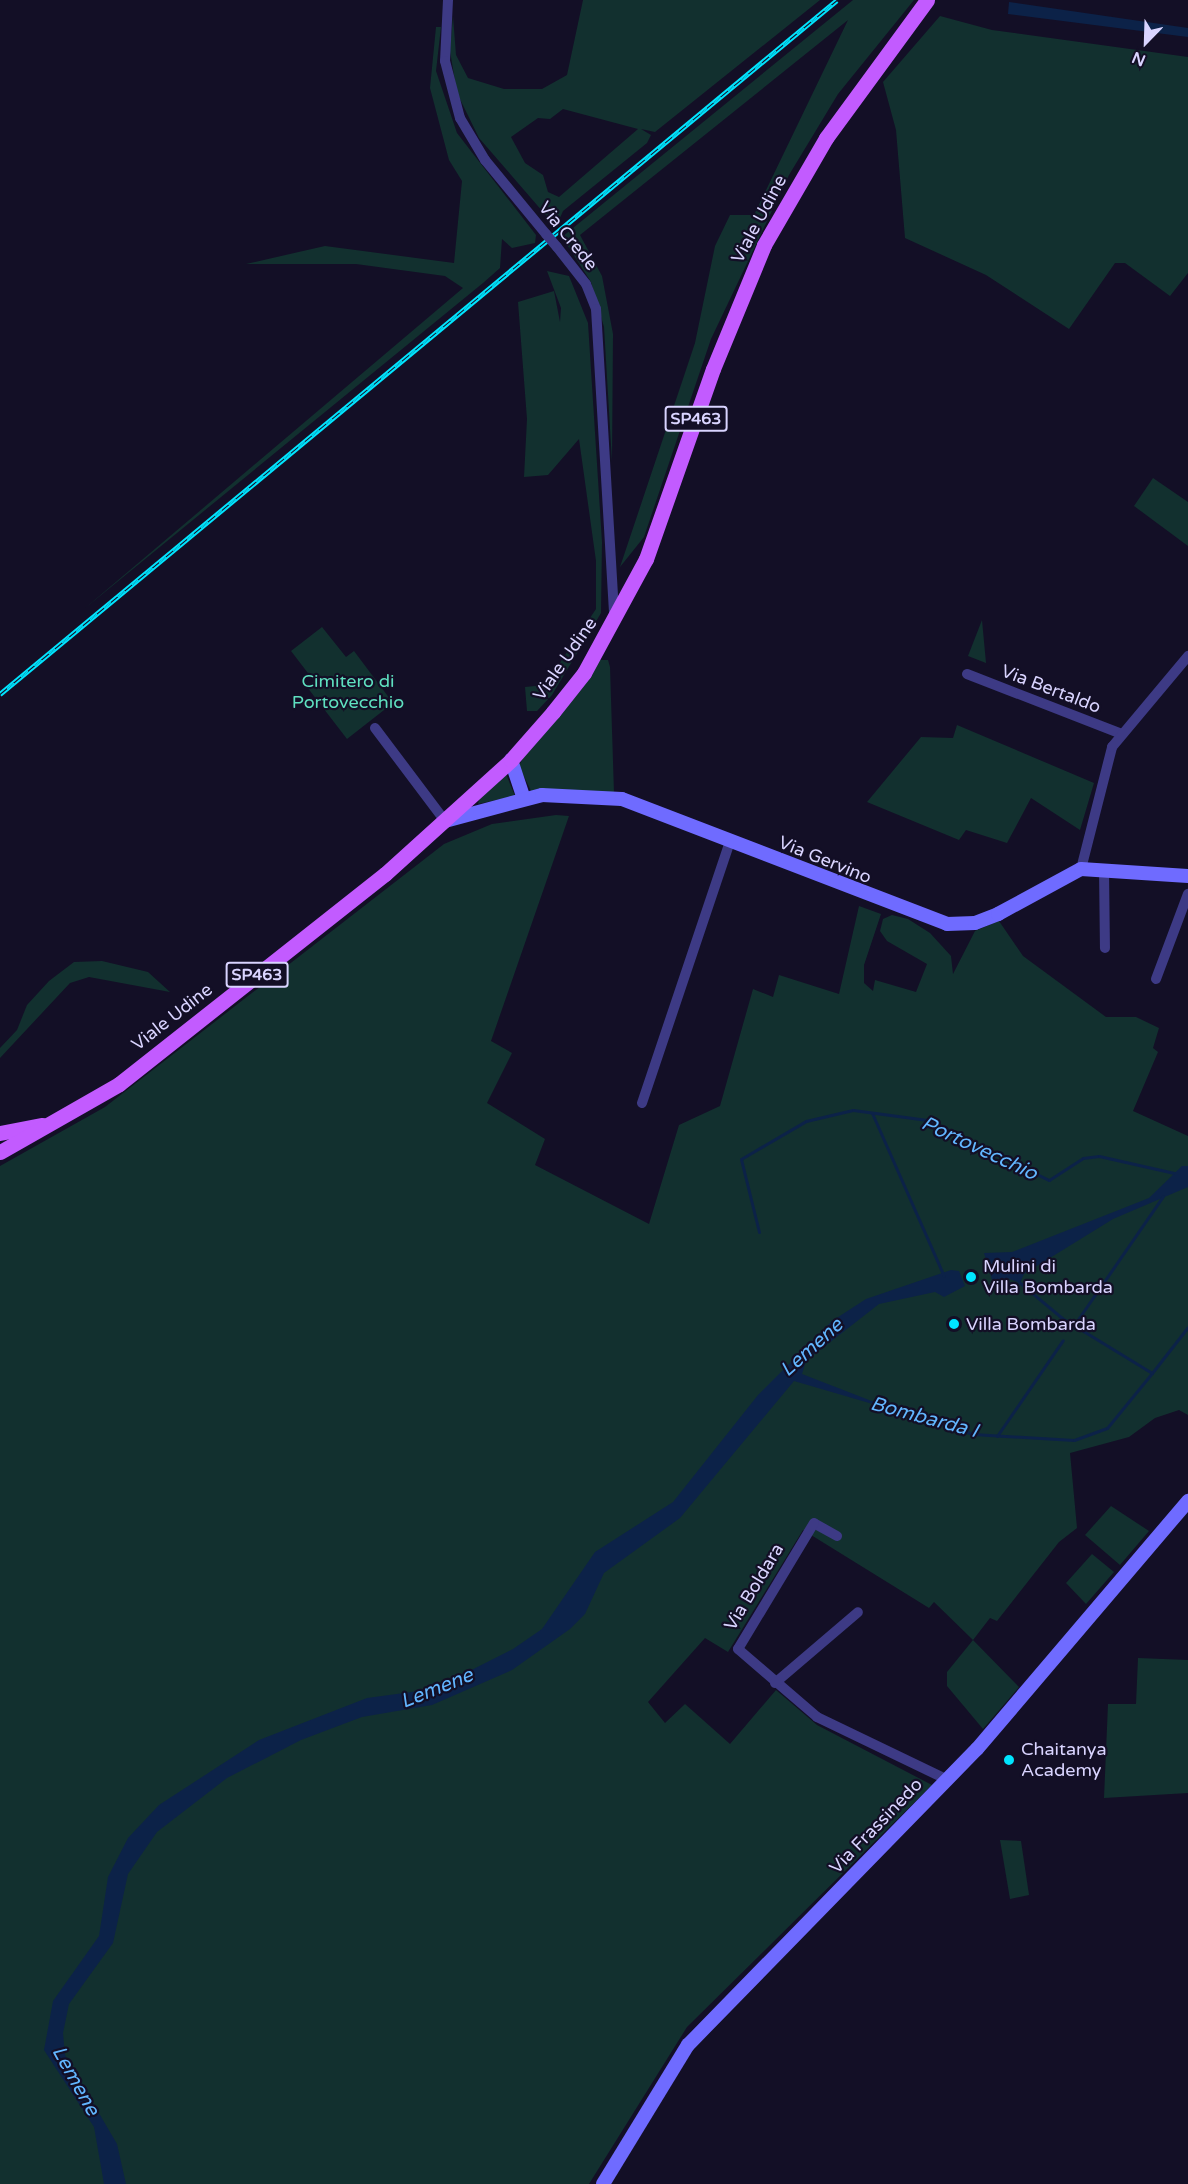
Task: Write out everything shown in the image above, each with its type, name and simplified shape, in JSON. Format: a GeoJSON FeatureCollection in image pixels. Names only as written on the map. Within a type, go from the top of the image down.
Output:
{"type":"FeatureCollection","features":[{"type":"Feature","properties":{"kind":"main road","name":"Viale Udine"},"geometry":{"type":"LineString","coordinates":[[0,1152],[63,1120],[119,1084],[445,821],[511,760],[584,673],[615,622],[661,523],[713,369],[764,245],[826,138],[927,0]]}},
{"type":"Feature","properties":{"kind":"main road"},"geometry":{"type":"LineString","coordinates":[[0,1133],[63,1120]]}},
{"type":"Feature","properties":{"kind":"street","name":"Via Crede"},"geometry":{"type":"LineString","coordinates":[[448,0],[445,61],[460,118],[485,160],[586,284],[596,309],[615,622]]}},
{"type":"Feature","properties":{"kind":"street"},"geometry":{"type":"LineString","coordinates":[[1082,865],[1113,747],[1188,656]]}},
{"type":"Feature","properties":{"kind":"street","name":"Via Bertaldo"},"geometry":{"type":"LineString","coordinates":[[967,674],[1122,734]]}},
{"type":"Feature","properties":{"kind":"street"},"geometry":{"type":"LineString","coordinates":[[375,728],[445,821]]}},
{"type":"Feature","properties":{"kind":"street"},"geometry":{"type":"LineString","coordinates":[[511,760],[524,799]]}},
{"type":"Feature","properties":{"kind":"street","name":"Via Gervino"},"geometry":{"type":"LineString","coordinates":[[445,821],[524,799],[580,794],[622,799],[947,924],[975,923],[998,914],[1082,865],[1188,876]]}},
{"type":"Feature","properties":{"kind":"street"},"geometry":{"type":"LineString","coordinates":[[642,1103],[730,841]]}},
{"type":"Feature","properties":{"kind":"street"},"geometry":{"type":"LineString","coordinates":[[1104,869],[1105,948]]}},
{"type":"Feature","properties":{"kind":"street"},"geometry":{"type":"LineString","coordinates":[[1156,979],[1188,894]]}},
{"type":"Feature","properties":{"kind":"street","name":"Via Frassinedo"},"geometry":{"type":"LineString","coordinates":[[603,2184],[688,2045],[946,1779],[1188,1501]]}},
{"type":"Feature","properties":{"kind":"street","name":"Via Boldara"},"geometry":{"type":"LineString","coordinates":[[837,1536],[814,1523],[738,1646],[775,1683],[827,1723],[946,1779]]}},
{"type":"Feature","properties":{"kind":"street"},"geometry":{"type":"LineString","coordinates":[[775,1683],[858,1612]]}},
{"type":"Feature","properties":{"kind":"green space"},"geometry":{"type":"Polygon","coordinates":[[[583,0],[820,0],[655,132],[641,129],[651,135],[647,143],[563,211],[556,227],[479,138],[457,93],[450,51],[453,16],[456,55],[468,78],[504,89],[542,89],[567,75],[583,0]],[[563,109],[550,119],[538,118],[511,137],[525,163],[543,175],[548,192],[559,197],[638,129],[563,109]]]}},
{"type":"Feature","properties":{"kind":"green space"},"geometry":{"type":"Polygon","coordinates":[[[853,0],[914,0],[838,94],[789,175],[711,339],[644,537],[620,567],[695,343],[715,246],[730,215],[754,215],[848,20],[580,235],[602,276],[613,334],[612,462],[604,327],[591,282],[562,237],[853,0]]]}},
{"type":"Feature","properties":{"kind":"green space"},"geometry":{"type":"Polygon","coordinates":[[[940,16],[992,30],[1188,57],[1188,273],[1170,296],[1125,263],[1115,263],[1069,329],[986,275],[905,238],[896,130],[883,82],[940,16]]]}},
{"type":"Feature","properties":{"kind":"green space"},"geometry":{"type":"Polygon","coordinates":[[[436,27],[441,27],[436,71],[457,133],[536,235],[535,243],[512,248],[502,239],[500,268],[84,609],[463,288],[445,276],[356,264],[246,264],[325,246],[454,263],[462,181],[449,160],[430,88],[436,27]]]}},
{"type":"Feature","properties":{"kind":"green space"},"geometry":{"type":"Polygon","coordinates":[[[547,271],[569,276],[588,323],[602,542],[601,613],[552,695],[537,711],[527,711],[525,687],[545,685],[596,609],[596,561],[579,439],[548,475],[524,477],[527,419],[518,302],[554,291],[560,322],[561,308],[547,271]]]}},
{"type":"Feature","properties":{"kind":"green space"},"geometry":{"type":"Polygon","coordinates":[[[1153,478],[1188,502],[1188,546],[1134,506],[1153,478]]]}},
{"type":"Feature","properties":{"kind":"green space"},"geometry":{"type":"Polygon","coordinates":[[[982,620],[986,663],[968,656],[982,620]]]}},
{"type":"Feature","properties":{"kind":"green space","name":"Cimitero di Portovecchio"},"geometry":{"type":"Polygon","coordinates":[[[322,627],[346,657],[354,651],[393,703],[347,739],[307,687],[314,681],[291,651],[322,627]]]}},
{"type":"Feature","properties":{"kind":"green space"},"geometry":{"type":"Polygon","coordinates":[[[599,660],[608,660],[610,667],[614,793],[531,791],[519,766],[524,756],[599,660]]]}},
{"type":"Feature","properties":{"kind":"green space"},"geometry":{"type":"Polygon","coordinates":[[[957,725],[1094,783],[1080,830],[1031,798],[1007,843],[966,830],[959,840],[867,802],[921,737],[953,738],[957,725]]]}},
{"type":"Feature","properties":{"kind":"green space"},"geometry":{"type":"Polygon","coordinates":[[[506,774],[515,796],[478,804],[479,800],[506,774]]]}},
{"type":"Feature","properties":{"kind":"green space"},"geometry":{"type":"Polygon","coordinates":[[[556,815],[569,816],[491,1041],[512,1053],[487,1103],[545,1139],[535,1165],[649,1224],[679,1125],[720,1106],[753,989],[773,997],[779,975],[839,994],[859,906],[881,914],[864,965],[864,983],[873,991],[875,980],[916,992],[927,964],[887,941],[880,931],[883,919],[892,915],[908,919],[930,933],[951,956],[953,974],[975,931],[999,921],[1023,956],[1106,1017],[1136,1017],[1159,1028],[1153,1048],[1158,1052],[1133,1111],[1188,1136],[1188,1415],[1179,1410],[1155,1418],[1129,1437],[1070,1453],[1077,1528],[1059,1542],[997,1621],[990,1618],[973,1640],[934,1602],[929,1608],[803,1530],[728,1652],[705,1638],[648,1702],[665,1723],[685,1704],[730,1744],[776,1690],[817,1725],[932,1785],[687,2027],[589,2184],[0,2184],[0,1166],[105,1107],[444,844],[492,824],[556,815]]]}},
{"type":"Feature","properties":{"kind":"green space"},"geometry":{"type":"Polygon","coordinates":[[[102,961],[148,972],[170,992],[89,977],[70,983],[0,1058],[0,1048],[17,1030],[27,1005],[49,981],[74,962],[102,961]]]}},
{"type":"Feature","properties":{"kind":"green space"},"geometry":{"type":"Polygon","coordinates":[[[1111,1506],[1149,1531],[1120,1565],[1085,1535],[1111,1506]]]}},
{"type":"Feature","properties":{"kind":"green space"},"geometry":{"type":"Polygon","coordinates":[[[1092,1554],[1114,1572],[1086,1604],[1066,1583],[1092,1554]]]}},
{"type":"Feature","properties":{"kind":"green space"},"geometry":{"type":"Polygon","coordinates":[[[973,1640],[1019,1687],[983,1729],[947,1686],[947,1672],[973,1640]]]}},
{"type":"Feature","properties":{"kind":"green space"},"geometry":{"type":"Polygon","coordinates":[[[1138,1658],[1188,1660],[1188,1793],[1104,1798],[1108,1704],[1136,1704],[1138,1658]]]}},
{"type":"Feature","properties":{"kind":"green space"},"geometry":{"type":"Polygon","coordinates":[[[1000,1840],[1021,1841],[1029,1895],[1010,1899],[1000,1840]]]}},
{"type":"Feature","properties":{"kind":"water"},"geometry":{"type":"Polygon","coordinates":[[[1009,2],[1188,28],[1188,37],[1008,14],[1009,2]]]}},
{"type":"Feature","properties":{"kind":"water"},"geometry":{"type":"Polygon","coordinates":[[[1182,1166],[1188,1166],[1188,1187],[1113,1219],[1024,1274],[1020,1283],[1007,1278],[993,1283],[984,1253],[1012,1252],[1149,1198],[1182,1166]]]}},
{"type":"Feature","properties":{"kind":"water","name":"Lemene"},"geometry":{"type":"Polygon","coordinates":[[[951,1270],[959,1271],[965,1286],[944,1297],[935,1292],[879,1304],[806,1361],[802,1374],[900,1412],[794,1381],[680,1518],[604,1573],[585,1614],[570,1629],[512,1670],[432,1705],[362,1717],[301,1740],[227,1778],[157,1832],[128,1874],[113,1943],[69,2004],[63,2033],[65,2055],[117,2144],[126,2184],[104,2184],[94,2127],[44,2050],[53,2001],[99,1936],[108,1877],[128,1838],[159,1805],[259,1740],[367,1698],[434,1689],[513,1649],[542,1629],[595,1552],[673,1502],[758,1395],[832,1321],[866,1299],[951,1270]]]}},
{"type":"Feature","properties":{"kind":"waterway","name":"Portovecchio"},"geometry":{"type":"LineString","coordinates":[[759,1232],[741,1159],[806,1121],[853,1110],[927,1120],[1049,1180],[1083,1158],[1099,1156],[1174,1173]]}},
{"type":"Feature","properties":{"kind":"waterway"},"geometry":{"type":"LineString","coordinates":[[872,1113],[944,1276]]}},
{"type":"Feature","properties":{"kind":"waterway"},"geometry":{"type":"LineString","coordinates":[[1072,1328],[1163,1196]]}},
{"type":"Feature","properties":{"kind":"waterway","name":"Bombarda I"},"geometry":{"type":"LineString","coordinates":[[897,1409],[973,1434],[1074,1440],[1107,1428],[1152,1373],[1062,1318],[1019,1282]]}},
{"type":"Feature","properties":{"kind":"waterway"},"geometry":{"type":"LineString","coordinates":[[1152,1373],[1188,1327]]}},
{"type":"Feature","properties":{"kind":"waterway"},"geometry":{"type":"LineString","coordinates":[[997,1436],[1063,1340]]}},
{"type":"Feature","properties":{"kind":"railway"},"geometry":{"type":"LineString","coordinates":[[0,694],[837,0]]}},
{"type":"Feature","properties":{"kind":"place","name":"Mulini di Villa Bombarda"},"geometry":{"type":"Point","coordinates":[971,1277]}},
{"type":"Feature","properties":{"kind":"place","name":"Villa Bombarda"},"geometry":{"type":"Point","coordinates":[954,1324]}},
{"type":"Feature","properties":{"kind":"place","name":"Chaitanya Academy"},"geometry":{"type":"Point","coordinates":[1009,1760]}}]}
